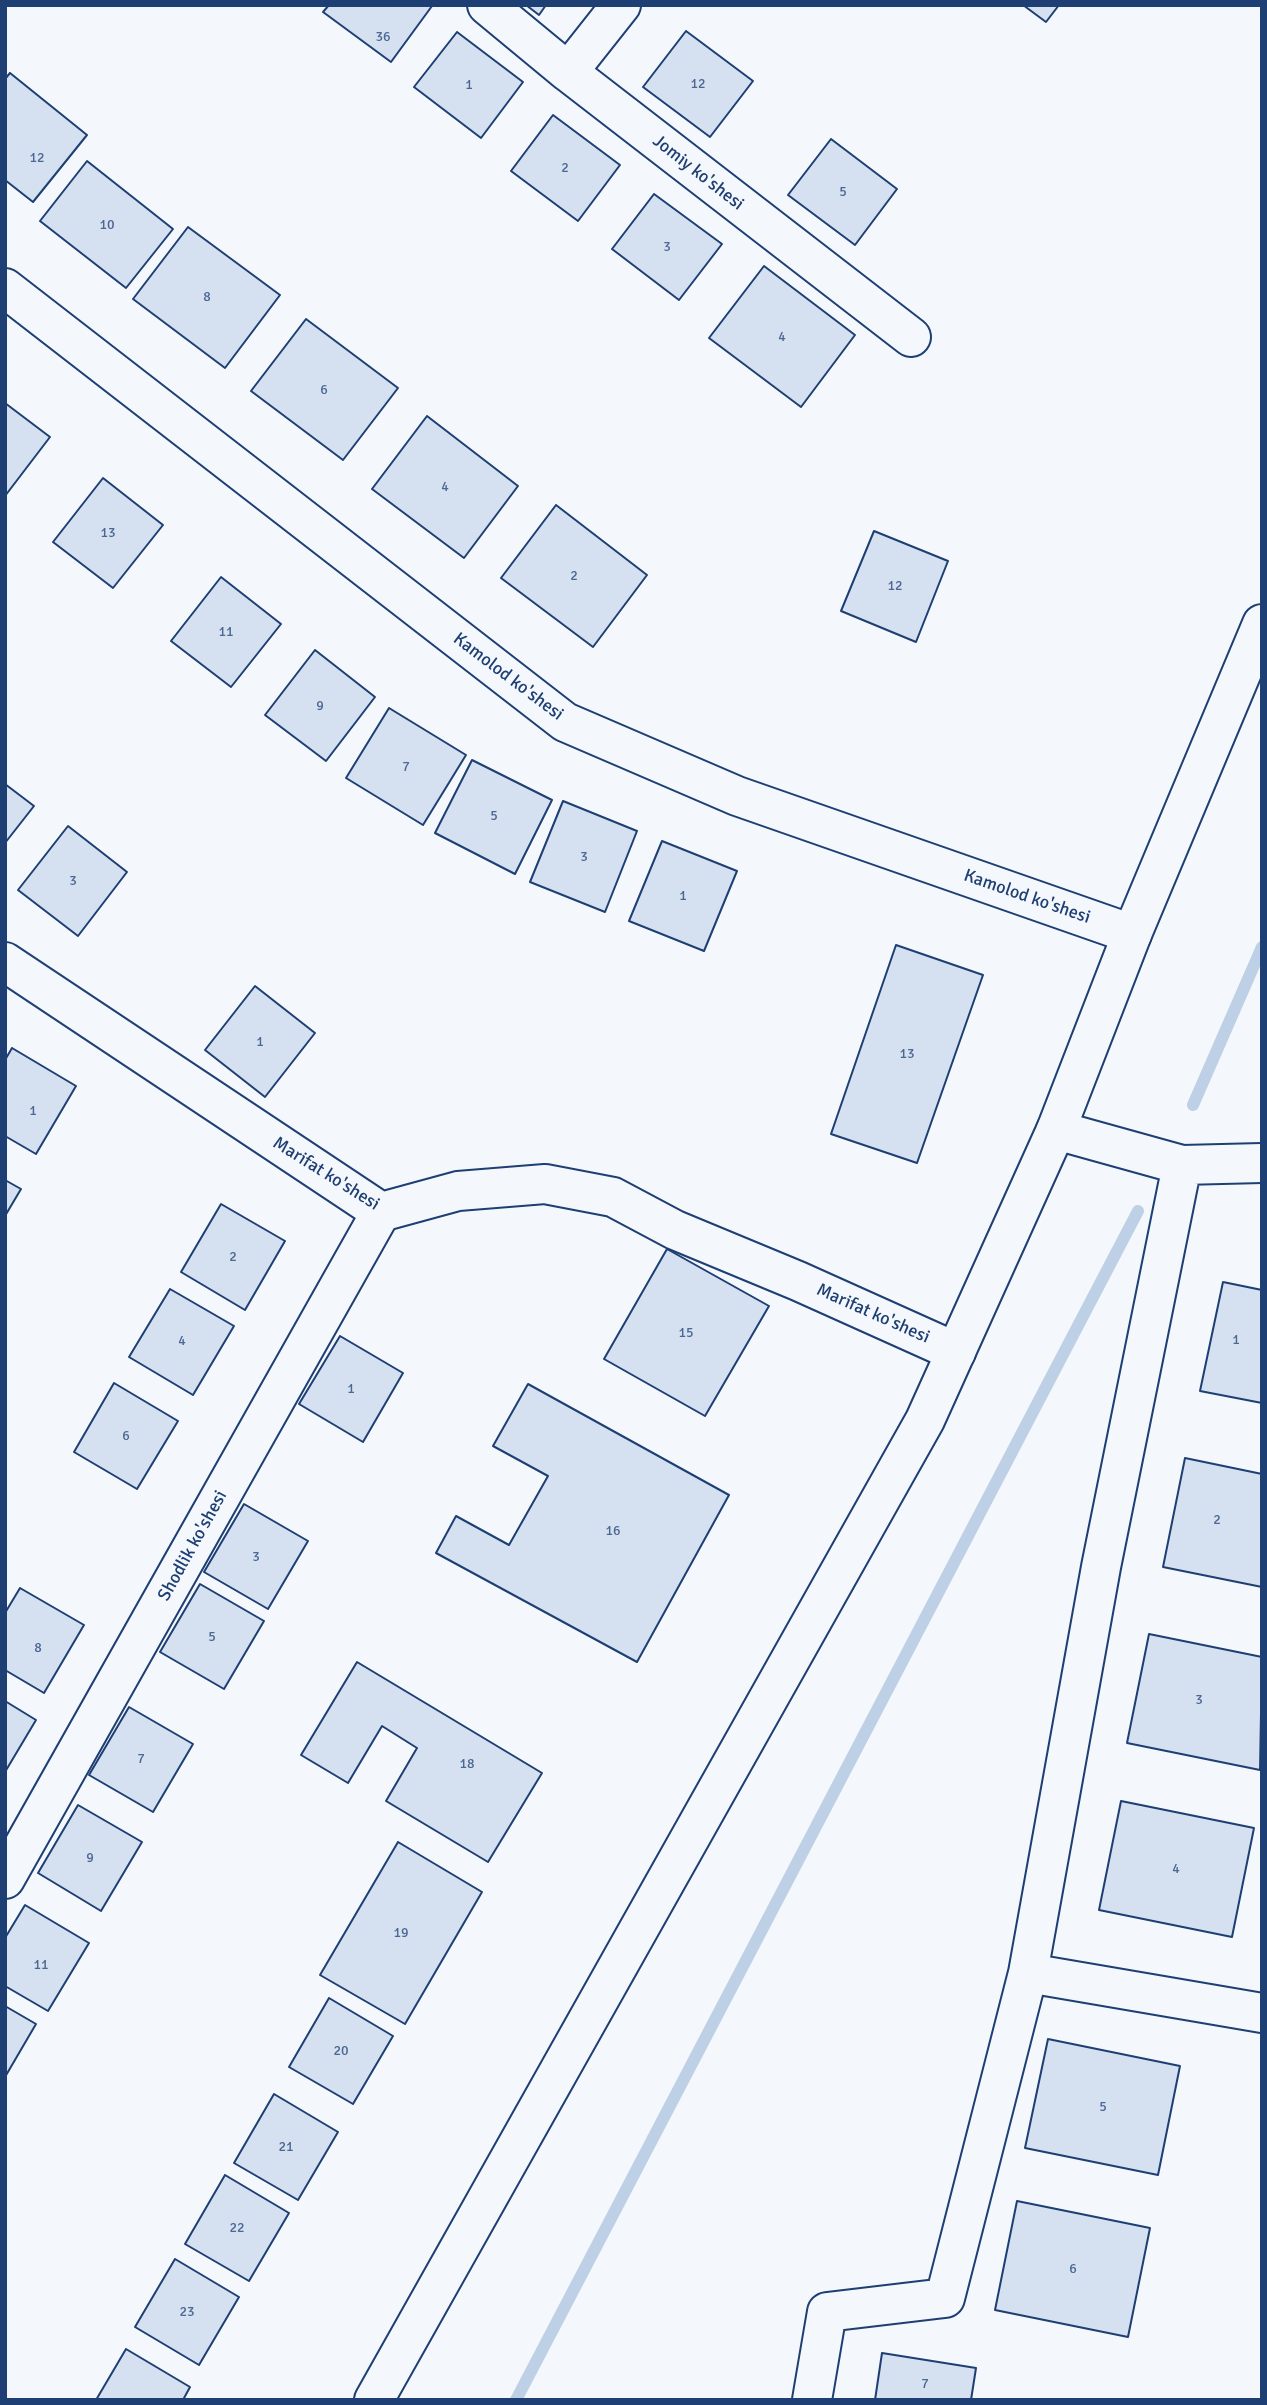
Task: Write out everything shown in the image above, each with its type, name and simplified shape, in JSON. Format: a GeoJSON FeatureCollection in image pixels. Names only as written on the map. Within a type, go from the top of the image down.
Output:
{"type":"FeatureCollection","features":[{"type":"Feature","properties":{"kind":"street","name":"Jomiy ko'shesi"},"geometry":{"type":"LineString","coordinates":[[487,5],[568,72],[911,337]]}},
{"type":"Feature","properties":{"kind":"street"},"geometry":{"type":"LineString","coordinates":[[568,72],[621,5]]}},
{"type":"Feature","properties":{"kind":"street","name":"Kamolod ko'shesi"},"geometry":{"type":"LineString","coordinates":[[5,288],[565,722],[737,796],[1132,934]]}},
{"type":"Feature","properties":{"kind":"street"},"geometry":{"type":"LineString","coordinates":[[374,2400],[925,1420],[1056,1130],[1132,934],[1262,624]]}},
{"type":"Feature","properties":{"kind":"street","name":"Marifat ko'shesi"},"geometry":{"type":"LineString","coordinates":[[6,966],[381,1212],[458,1191],[545,1184],[613,1197],[675,1230],[798,1281],[956,1352]]}},
{"type":"Feature","properties":{"kind":"street"},"geometry":{"type":"LineString","coordinates":[[1056,1130],[1182,1165],[1262,1163]]}},
{"type":"Feature","properties":{"kind":"street"},"geometry":{"type":"LineString","coordinates":[[812,2400],[827,2312],[945,2298],[1028,1973],[1101,1567],[1182,1165]]}},
{"type":"Feature","properties":{"kind":"street","name":"Shodlik ko'shesi"},"geometry":{"type":"LineString","coordinates":[[5,1879],[381,1212]]}},
{"type":"Feature","properties":{"kind":"street"},"geometry":{"type":"LineString","coordinates":[[1028,1973],[1262,2013]]}},
{"type":"Feature","properties":{"kind":"building"},"geometry":{"type":"Polygon","coordinates":[[[329,5],[432,6],[391,62],[323,12],[329,5]]]}},
{"type":"Feature","properties":{"kind":"building"},"geometry":{"type":"Polygon","coordinates":[[[526,5],[546,5],[539,15],[526,5]]]}},
{"type":"Feature","properties":{"kind":"building"},"geometry":{"type":"Polygon","coordinates":[[[1023,5],[1059,5],[1046,22],[1023,5]]]}},
{"type":"Feature","properties":{"kind":"building"},"geometry":{"type":"Polygon","coordinates":[[[686,31],[753,81],[710,137],[643,87],[686,31]]]}},
{"type":"Feature","properties":{"kind":"building"},"geometry":{"type":"Polygon","coordinates":[[[457,32],[523,82],[481,138],[414,87],[457,32]]]}},
{"type":"Feature","properties":{"kind":"building"},"geometry":{"type":"Polygon","coordinates":[[[10,73],[87,135],[33,202],[5,180],[5,79],[10,73]]]}},
{"type":"Feature","properties":{"kind":"building"},"geometry":{"type":"Polygon","coordinates":[[[553,115],[620,165],[578,221],[511,171],[553,115]]]}},
{"type":"Feature","properties":{"kind":"building"},"geometry":{"type":"Polygon","coordinates":[[[831,139],[897,189],[855,245],[788,195],[831,139]]]}},
{"type":"Feature","properties":{"kind":"building"},"geometry":{"type":"Polygon","coordinates":[[[87,161],[173,229],[126,288],[40,221],[87,161]]]}},
{"type":"Feature","properties":{"kind":"building"},"geometry":{"type":"Polygon","coordinates":[[[654,194],[722,244],[679,300],[612,249],[654,194]]]}},
{"type":"Feature","properties":{"kind":"building"},"geometry":{"type":"Polygon","coordinates":[[[188,227],[280,295],[225,368],[133,299],[188,227]]]}},
{"type":"Feature","properties":{"kind":"building"},"geometry":{"type":"Polygon","coordinates":[[[764,266],[855,335],[801,407],[709,338],[764,266]]]}},
{"type":"Feature","properties":{"kind":"building"},"geometry":{"type":"Polygon","coordinates":[[[306,319],[398,388],[343,460],[251,391],[306,319]]]}},
{"type":"Feature","properties":{"kind":"building"},"geometry":{"type":"Polygon","coordinates":[[[5,403],[50,437],[5,496],[5,403]]]}},
{"type":"Feature","properties":{"kind":"building"},"geometry":{"type":"Polygon","coordinates":[[[427,416],[518,486],[464,558],[372,489],[427,416]]]}},
{"type":"Feature","properties":{"kind":"building"},"geometry":{"type":"Polygon","coordinates":[[[103,478],[163,525],[113,588],[53,542],[103,478]]]}},
{"type":"Feature","properties":{"kind":"building"},"geometry":{"type":"Polygon","coordinates":[[[556,505],[647,575],[593,647],[501,578],[556,505]]]}},
{"type":"Feature","properties":{"kind":"building"},"geometry":{"type":"Polygon","coordinates":[[[874,531],[948,561],[916,642],[841,611],[874,531]]]}},
{"type":"Feature","properties":{"kind":"building"},"geometry":{"type":"Polygon","coordinates":[[[221,577],[281,624],[231,687],[171,641],[221,577]]]}},
{"type":"Feature","properties":{"kind":"building"},"geometry":{"type":"Polygon","coordinates":[[[315,650],[375,697],[326,761],[265,715],[315,650]]]}},
{"type":"Feature","properties":{"kind":"building"},"geometry":{"type":"Polygon","coordinates":[[[389,708],[466,755],[423,825],[346,778],[389,708]]]}},
{"type":"Feature","properties":{"kind":"building"},"geometry":{"type":"Polygon","coordinates":[[[472,760],[552,800],[515,874],[435,833],[472,760]]]}},
{"type":"Feature","properties":{"kind":"building"},"geometry":{"type":"Polygon","coordinates":[[[5,784],[34,806],[5,843],[5,784]]]}},
{"type":"Feature","properties":{"kind":"building"},"geometry":{"type":"Polygon","coordinates":[[[563,801],[637,831],[605,912],[530,882],[563,801]]]}},
{"type":"Feature","properties":{"kind":"building"},"geometry":{"type":"Polygon","coordinates":[[[68,826],[127,872],[78,936],[18,890],[68,826]]]}},
{"type":"Feature","properties":{"kind":"building"},"geometry":{"type":"Polygon","coordinates":[[[662,841],[737,871],[704,951],[629,921],[662,841]]]}},
{"type":"Feature","properties":{"kind":"building"},"geometry":{"type":"Polygon","coordinates":[[[896,945],[983,975],[917,1163],[831,1134],[896,945]]]}},
{"type":"Feature","properties":{"kind":"building"},"geometry":{"type":"Polygon","coordinates":[[[255,986],[315,1033],[265,1097],[205,1050],[255,986]]]}},
{"type":"Feature","properties":{"kind":"building"},"geometry":{"type":"Polygon","coordinates":[[[12,1048],[76,1086],[36,1154],[5,1136],[5,1060],[12,1048]]]}},
{"type":"Feature","properties":{"kind":"building"},"geometry":{"type":"Polygon","coordinates":[[[5,1180],[21,1189],[5,1216],[5,1180]]]}},
{"type":"Feature","properties":{"kind":"building"},"geometry":{"type":"Polygon","coordinates":[[[221,1204],[285,1241],[245,1310],[181,1272],[221,1204]]]}},
{"type":"Feature","properties":{"kind":"building"},"geometry":{"type":"Polygon","coordinates":[[[667,1249],[769,1306],[705,1416],[604,1359],[667,1249]]]}},
{"type":"Feature","properties":{"kind":"building"},"geometry":{"type":"Polygon","coordinates":[[[1223,1282],[1262,1290],[1262,1403],[1200,1391],[1223,1282]]]}},
{"type":"Feature","properties":{"kind":"building"},"geometry":{"type":"Polygon","coordinates":[[[170,1289],[234,1326],[193,1395],[129,1357],[170,1289]]]}},
{"type":"Feature","properties":{"kind":"building"},"geometry":{"type":"Polygon","coordinates":[[[340,1336],[403,1373],[363,1442],[299,1404],[340,1336]]]}},
{"type":"Feature","properties":{"kind":"building"},"geometry":{"type":"Polygon","coordinates":[[[114,1383],[178,1421],[137,1489],[74,1452],[114,1383]]]}},
{"type":"Feature","properties":{"kind":"building"},"geometry":{"type":"Polygon","coordinates":[[[528,1384],[729,1495],[637,1662],[436,1553],[456,1516],[509,1545],[548,1476],[493,1446],[528,1384]]]}},
{"type":"Feature","properties":{"kind":"building"},"geometry":{"type":"Polygon","coordinates":[[[1185,1458],[1262,1474],[1262,1587],[1163,1567],[1185,1458]]]}},
{"type":"Feature","properties":{"kind":"building"},"geometry":{"type":"Polygon","coordinates":[[[244,1504],[308,1541],[268,1609],[204,1572],[244,1504]]]}},
{"type":"Feature","properties":{"kind":"building"},"geometry":{"type":"Polygon","coordinates":[[[200,1584],[264,1621],[224,1689],[160,1652],[200,1584]]]}},
{"type":"Feature","properties":{"kind":"building"},"geometry":{"type":"Polygon","coordinates":[[[20,1588],[84,1625],[44,1693],[5,1670],[5,1613],[20,1588]]]}},
{"type":"Feature","properties":{"kind":"building"},"geometry":{"type":"Polygon","coordinates":[[[1149,1634],[1262,1657],[1260,1770],[1127,1743],[1149,1634]]]}},
{"type":"Feature","properties":{"kind":"building"},"geometry":{"type":"Polygon","coordinates":[[[357,1662],[542,1773],[488,1862],[386,1801],[417,1748],[382,1726],[348,1783],[301,1755],[357,1662]]]}},
{"type":"Feature","properties":{"kind":"building"},"geometry":{"type":"Polygon","coordinates":[[[5,1701],[36,1720],[5,1772],[5,1701]]]}},
{"type":"Feature","properties":{"kind":"building"},"geometry":{"type":"Polygon","coordinates":[[[129,1707],[193,1744],[153,1812],[89,1775],[129,1707]]]}},
{"type":"Feature","properties":{"kind":"building"},"geometry":{"type":"Polygon","coordinates":[[[1121,1801],[1254,1828],[1232,1937],[1099,1910],[1121,1801]]]}},
{"type":"Feature","properties":{"kind":"building"},"geometry":{"type":"Polygon","coordinates":[[[78,1805],[142,1842],[101,1911],[38,1873],[78,1805]]]}},
{"type":"Feature","properties":{"kind":"building"},"geometry":{"type":"Polygon","coordinates":[[[398,1842],[482,1892],[405,2024],[320,1975],[398,1842]]]}},
{"type":"Feature","properties":{"kind":"building"},"geometry":{"type":"Polygon","coordinates":[[[25,1905],[89,1943],[48,2011],[5,1986],[5,1938],[25,1905]]]}},
{"type":"Feature","properties":{"kind":"building"},"geometry":{"type":"Polygon","coordinates":[[[329,1998],[393,2036],[353,2104],[289,2067],[329,1998]]]}},
{"type":"Feature","properties":{"kind":"building"},"geometry":{"type":"Polygon","coordinates":[[[5,2006],[36,2024],[5,2077],[5,2006]]]}},
{"type":"Feature","properties":{"kind":"building"},"geometry":{"type":"Polygon","coordinates":[[[1048,2039],[1180,2066],[1158,2175],[1025,2148],[1048,2039]]]}},
{"type":"Feature","properties":{"kind":"building"},"geometry":{"type":"Polygon","coordinates":[[[274,2094],[338,2132],[298,2200],[234,2163],[274,2094]]]}},
{"type":"Feature","properties":{"kind":"building"},"geometry":{"type":"Polygon","coordinates":[[[225,2175],[289,2213],[249,2281],[185,2244],[225,2175]]]}},
{"type":"Feature","properties":{"kind":"building"},"geometry":{"type":"Polygon","coordinates":[[[1017,2201],[1150,2228],[1128,2337],[995,2310],[1017,2201]]]}},
{"type":"Feature","properties":{"kind":"building"},"geometry":{"type":"Polygon","coordinates":[[[175,2259],[239,2297],[199,2365],[135,2327],[175,2259]]]}},
{"type":"Feature","properties":{"kind":"building"},"geometry":{"type":"Polygon","coordinates":[[[126,2349],[190,2387],[183,2400],[96,2400],[126,2349]]]}},
{"type":"Feature","properties":{"kind":"building"},"geometry":{"type":"Polygon","coordinates":[[[882,2353],[976,2368],[971,2400],[875,2400],[882,2353]]]}},
{"type":"Feature","properties":{"kind":"waterway"},"geometry":{"type":"LineString","coordinates":[[1193,1105],[1262,947]]}},
{"type":"Feature","properties":{"kind":"waterway"},"geometry":{"type":"LineString","coordinates":[[516,2400],[1138,1211]]}}]}
